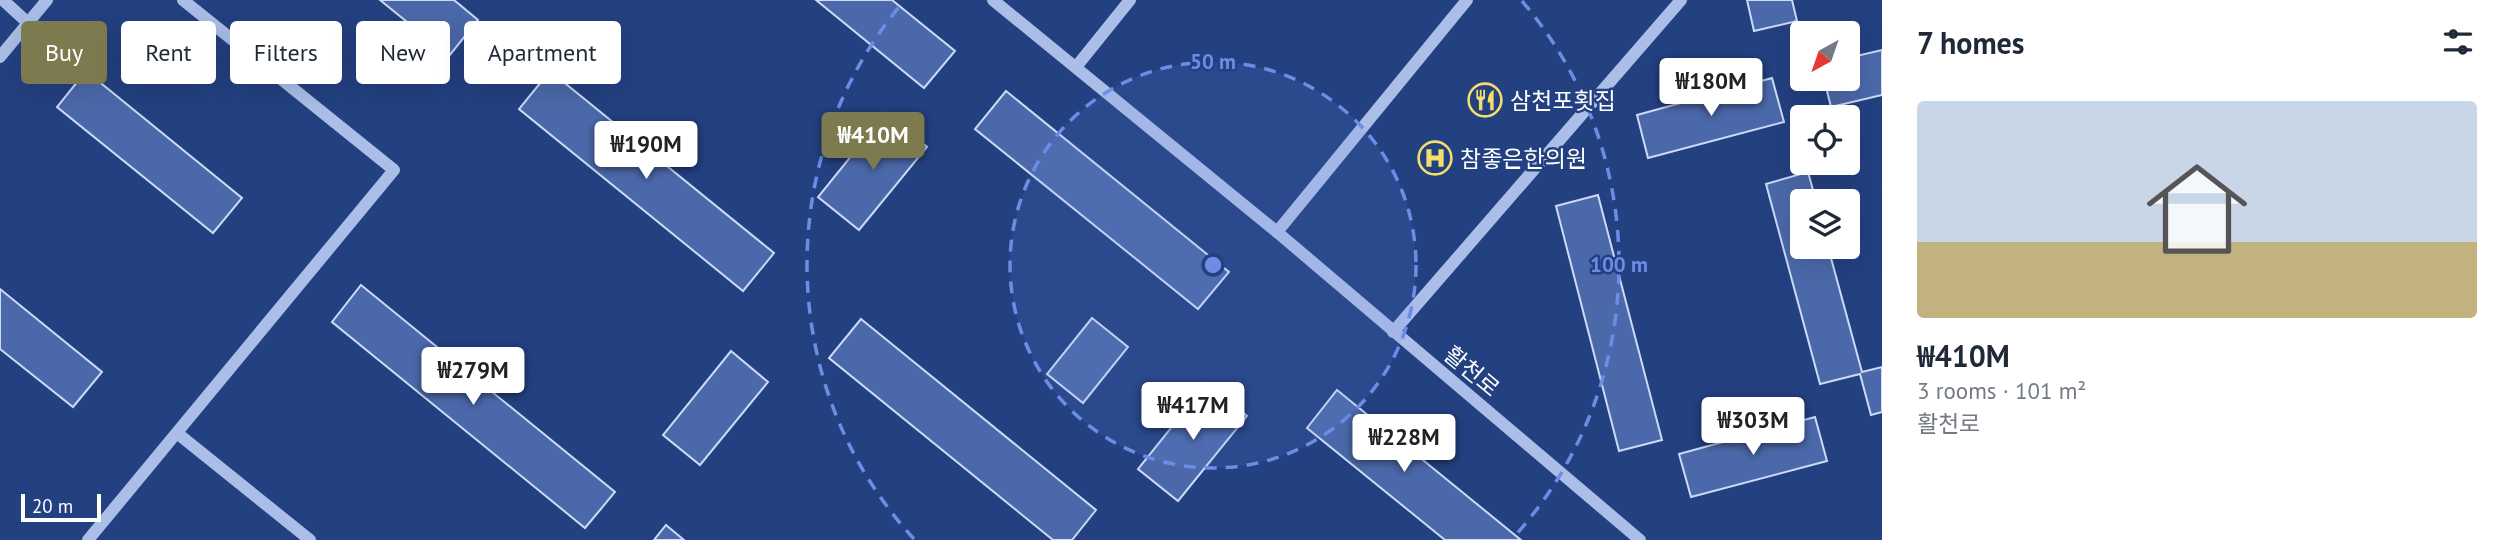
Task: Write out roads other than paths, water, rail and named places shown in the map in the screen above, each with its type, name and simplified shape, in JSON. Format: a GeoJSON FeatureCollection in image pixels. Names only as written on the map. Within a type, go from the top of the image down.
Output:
{"type":"FeatureCollection","features":[{"type":"Feature","properties":{"kind":"street"},"geometry":{"type":"LineString","coordinates":[[2,0],[26,21]]}},
{"type":"Feature","properties":{"kind":"street"},"geometry":{"type":"LineString","coordinates":[[30,21],[47,0]]}},
{"type":"Feature","properties":{"kind":"street"},"geometry":{"type":"LineString","coordinates":[[88,540],[394,170],[183,0]]}},
{"type":"Feature","properties":{"kind":"street","name":"활천로"},"geometry":{"type":"LineString","coordinates":[[993,0],[1277,232],[1640,540]]}},
{"type":"Feature","properties":{"kind":"street"},"geometry":{"type":"LineString","coordinates":[[1076,67],[1130,0]]}},
{"type":"Feature","properties":{"kind":"street"},"geometry":{"type":"LineString","coordinates":[[1277,232],[1467,0]]}},
{"type":"Feature","properties":{"kind":"street"},"geometry":{"type":"LineString","coordinates":[[1394,332],[1681,0]]}},
{"type":"Feature","properties":{"kind":"street"},"geometry":{"type":"LineString","coordinates":[[0,57],[21,32]]}},
{"type":"Feature","properties":{"kind":"street"},"geometry":{"type":"LineString","coordinates":[[177,433],[310,540]]}},
{"type":"Feature","properties":{"kind":"place","name":"삼천포횟집"},"geometry":{"type":"Point","coordinates":[1485,100]}},
{"type":"Feature","properties":{"kind":"place","name":"참좋은한의원"},"geometry":{"type":"Point","coordinates":[1435,158]}}]}
